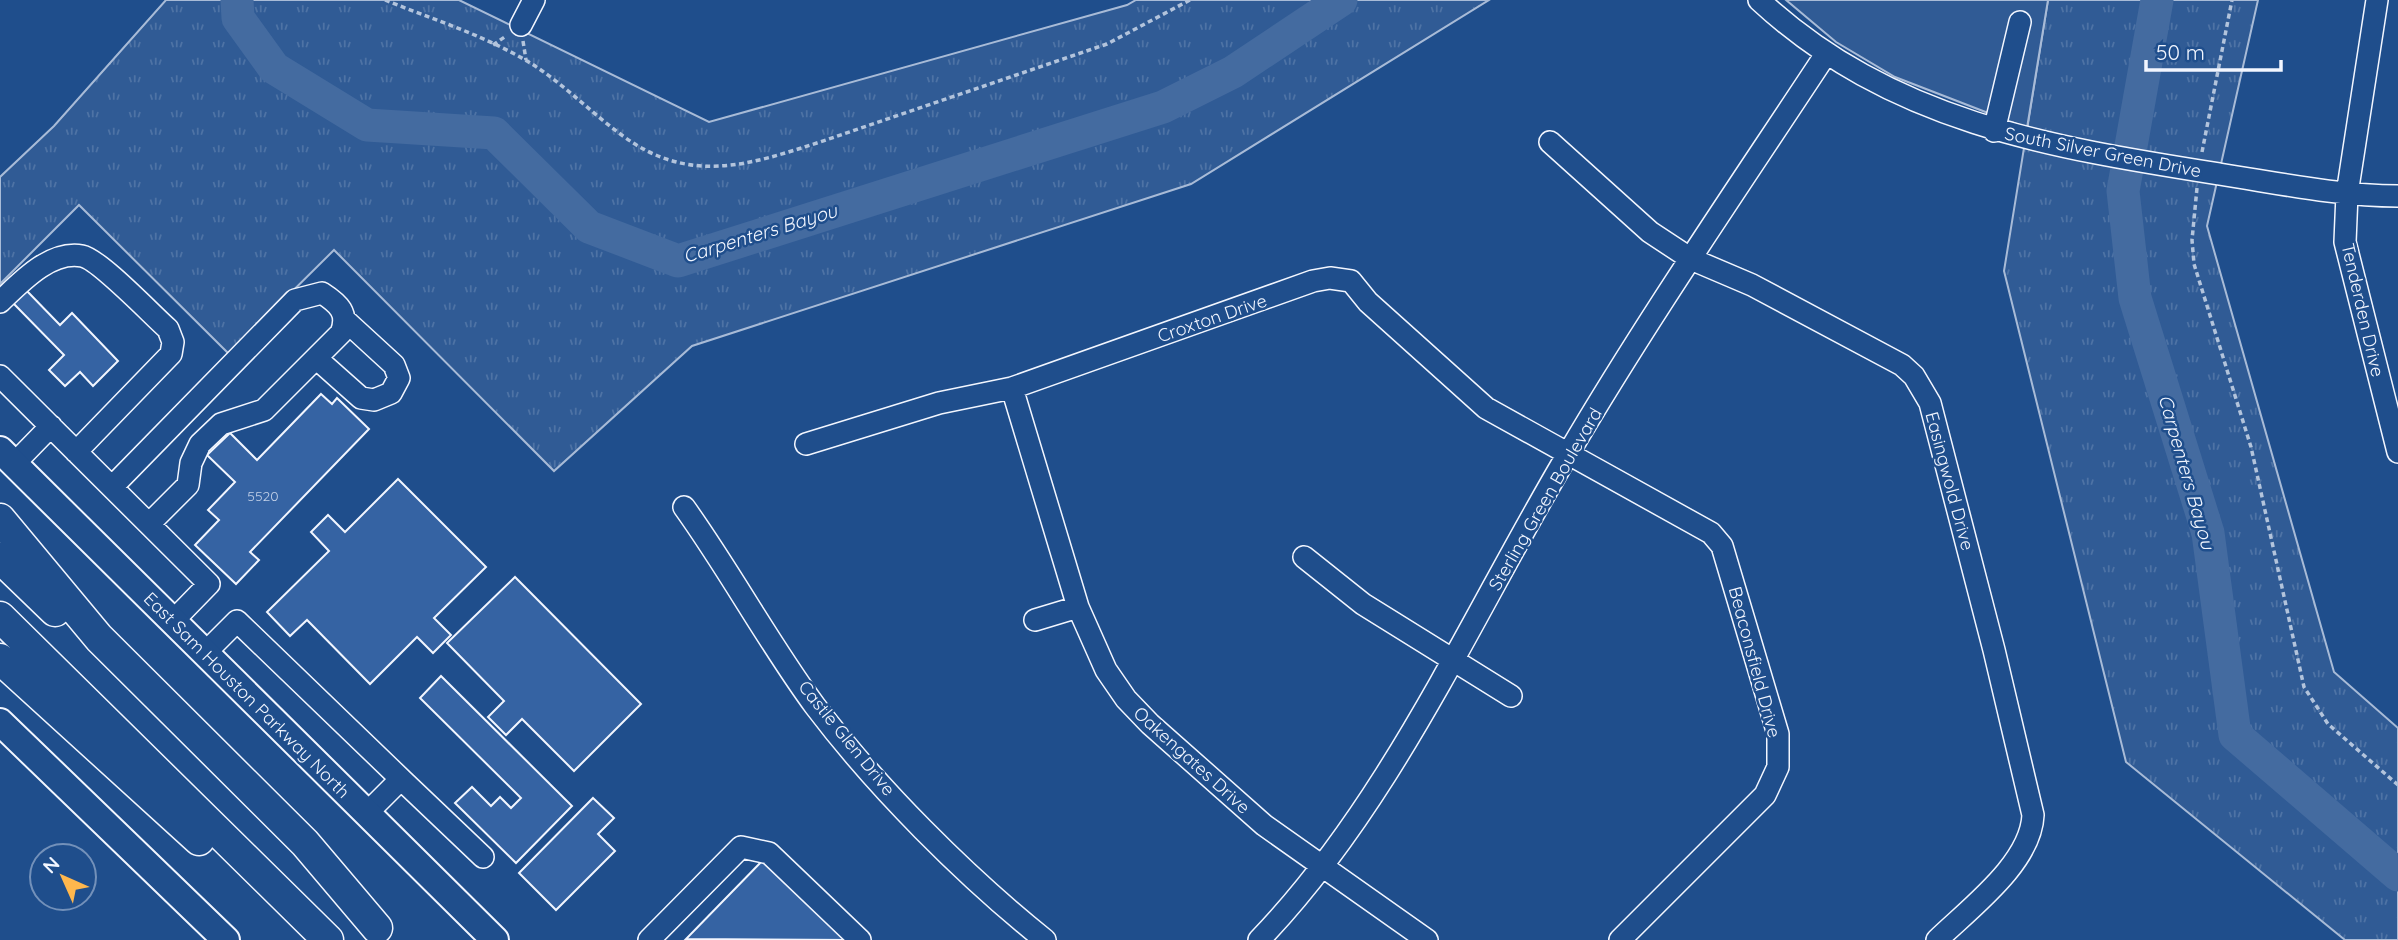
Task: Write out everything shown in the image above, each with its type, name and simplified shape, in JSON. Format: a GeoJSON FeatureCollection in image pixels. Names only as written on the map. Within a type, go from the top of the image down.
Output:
{"type":"FeatureCollection","features":[{"type":"Feature","properties":{"kind":"highway"},"geometry":{"type":"LineString","coordinates":[[0,519],[99,638],[305,843],[383,934]]}},
{"type":"Feature","properties":{"kind":"highway"},"geometry":{"type":"LineString","coordinates":[[0,558],[383,934]]}},
{"type":"Feature","properties":{"kind":"highway"},"geometry":{"type":"LineString","coordinates":[[0,617],[328,940]]}},
{"type":"Feature","properties":{"kind":"highway"},"geometry":{"type":"LineString","coordinates":[[0,659],[297,929],[320,940]]}},
{"type":"Feature","properties":{"kind":"main road","name":"East Sam Houston Parkway North"},"geometry":{"type":"LineString","coordinates":[[7,457],[495,940]]}},
{"type":"Feature","properties":{"kind":"main road"},"geometry":{"type":"LineString","coordinates":[[0,722],[226,940]]}},
{"type":"Feature","properties":{"kind":"street"},"geometry":{"type":"LineString","coordinates":[[522,25],[534,0]]}},
{"type":"Feature","properties":{"kind":"street","name":"South Silver Green Drive"},"geometry":{"type":"LineString","coordinates":[[1759,0],[1826,54],[1902,94],[1994,131],[2049,146],[2176,167],[2347,194],[2398,196]]}},
{"type":"Feature","properties":{"kind":"street","name":"Tenderden Drive"},"geometry":{"type":"LineString","coordinates":[[2377,0],[2347,194],[2345,225],[2348,260],[2398,452]]}},
{"type":"Feature","properties":{"kind":"street"},"geometry":{"type":"LineString","coordinates":[[1994,131],[2020,22]]}},
{"type":"Feature","properties":{"kind":"street","name":"Sterling Green Boulevard"},"geometry":{"type":"LineString","coordinates":[[1259,940],[1325,866],[1453,660],[1568,454],[1691,259],[1826,54]]}},
{"type":"Feature","properties":{"kind":"street","name":"Easingwold Drive"},"geometry":{"type":"LineString","coordinates":[[1550,142],[1650,232],[1691,259],[1752,285],[1902,365],[1914,376],[1930,403],[2033,815],[2032,831],[2021,854],[1993,887],[1937,940]]}},
{"type":"Feature","properties":{"kind":"street"},"geometry":{"type":"LineString","coordinates":[[0,302],[30,273],[59,259],[82,256],[96,263],[168,329],[173,342],[171,354],[76,452]]}},
{"type":"Feature","properties":{"kind":"street","name":"Croxton Drive"},"geometry":{"type":"LineString","coordinates":[[806,444],[939,403],[1012,388],[1313,281],[1330,278],[1351,281],[1368,302],[1486,408],[1568,454]]}},
{"type":"Feature","properties":{"kind":"street"},"geometry":{"type":"LineString","coordinates":[[112,487],[295,300],[322,293],[342,309],[346,321],[394,365],[399,378],[391,393],[374,400],[361,398],[316,358]]}},
{"type":"Feature","properties":{"kind":"street"},"geometry":{"type":"LineString","coordinates":[[149,524],[188,485],[191,463],[200,444],[221,425],[264,410],[341,333],[346,321]]}},
{"type":"Feature","properties":{"kind":"street"},"geometry":{"type":"LineString","coordinates":[[0,376],[209,584],[173,621]]}},
{"type":"Feature","properties":{"kind":"street","name":"Oakengates Drive"},"geometry":{"type":"LineString","coordinates":[[1012,388],[1078,607],[1106,670],[1126,699],[1264,825],[1427,940]]}},
{"type":"Feature","properties":{"kind":"street"},"geometry":{"type":"LineString","coordinates":[[7,457],[51,426]]}},
{"type":"Feature","properties":{"kind":"street","name":"Beaconsfield Drive"},"geometry":{"type":"LineString","coordinates":[[1568,454],[1711,533],[1722,546],[1778,734],[1778,767],[1765,795],[1620,940]]}},
{"type":"Feature","properties":{"kind":"street","name":"Castle Glen Drive"},"geometry":{"type":"LineString","coordinates":[[684,507],[815,705],[858,758],[971,873],[1045,940]]}},
{"type":"Feature","properties":{"kind":"street"},"geometry":{"type":"LineString","coordinates":[[1304,557],[1363,604],[1511,696]]}},
{"type":"Feature","properties":{"kind":"street"},"geometry":{"type":"LineString","coordinates":[[1035,620],[1078,607]]}},
{"type":"Feature","properties":{"kind":"street"},"geometry":{"type":"LineString","coordinates":[[205,653],[237,621],[483,858]]}},
{"type":"Feature","properties":{"kind":"street"},"geometry":{"type":"LineString","coordinates":[[367,813],[401,779]]}},
{"type":"Feature","properties":{"kind":"street"},"geometry":{"type":"LineString","coordinates":[[649,940],[741,848],[769,853],[860,940]]}},
{"type":"Feature","properties":{"kind":"path"},"geometry":{"type":"LineString","coordinates":[[385,0],[526,60],[647,151],[673,162],[722,168],[808,146],[1107,44],[1190,0]]}},
{"type":"Feature","properties":{"kind":"path"},"geometry":{"type":"LineString","coordinates":[[2232,0],[2198,170],[2192,240],[2194,264],[2251,447],[2304,687],[2328,724],[2398,785]]}},
{"type":"Feature","properties":{"kind":"green space"},"geometry":{"type":"Polygon","coordinates":[[[166,0],[459,0],[709,122],[1127,5],[1136,0],[1489,0],[1191,184],[692,346],[554,471],[334,250],[229,354],[79,205],[0,284],[0,177],[54,126],[166,0]]]}},
{"type":"Feature","properties":{"kind":"green space"},"geometry":{"type":"Polygon","coordinates":[[[2048,0],[2258,0],[2207,226],[2334,672],[2398,728],[2398,940],[2345,940],[2126,762],[2004,271],[2048,0]]]}},
{"type":"Feature","properties":{"kind":"shaded area"},"geometry":{"type":"Polygon","coordinates":[[[1786,0],[2048,0],[2027,128],[1895,77],[1836,42],[1786,0]]]}},
{"type":"Feature","properties":{"kind":"building"},"geometry":{"type":"Polygon","coordinates":[[[26,290],[60,325],[72,313],[118,361],[93,386],[80,372],[65,386],[49,370],[64,355],[13,303],[26,290]]]}},
{"type":"Feature","properties":{"kind":"building"},"geometry":{"type":"Polygon","coordinates":[[[321,394],[332,404],[337,398],[369,429],[250,552],[259,560],[236,584],[195,545],[219,520],[208,510],[235,482],[207,455],[230,433],[257,460],[321,394]]]}},
{"type":"Feature","properties":{"kind":"building"},"geometry":{"type":"Polygon","coordinates":[[[398,479],[486,567],[434,618],[451,635],[433,653],[417,637],[370,684],[307,620],[290,636],[267,612],[329,551],[311,532],[328,515],[345,532],[398,479]]]}},
{"type":"Feature","properties":{"kind":"building"},"geometry":{"type":"Polygon","coordinates":[[[515,577],[641,704],[574,771],[522,719],[506,735],[488,717],[504,701],[447,643],[515,577]]]}},
{"type":"Feature","properties":{"kind":"building"},"geometry":{"type":"Polygon","coordinates":[[[441,676],[572,806],[516,863],[455,803],[472,787],[491,806],[500,797],[511,808],[521,798],[420,698],[441,676]]]}},
{"type":"Feature","properties":{"kind":"building"},"geometry":{"type":"Polygon","coordinates":[[[593,798],[614,818],[598,834],[615,851],[556,910],[519,873],[593,798]]]}},
{"type":"Feature","properties":{"kind":"building"},"geometry":{"type":"Polygon","coordinates":[[[766,857],[850,940],[686,939],[766,857]]]}},
{"type":"Feature","properties":{"kind":"waterway","name":"Carpenters Bayou"},"geometry":{"type":"LineString","coordinates":[[237,0],[238,18],[274,68],[367,125],[494,133],[589,227],[678,261],[1163,107],[1233,72],[1341,0]]}},
{"type":"Feature","properties":{"kind":"waterway","name":"Carpenters Bayou"},"geometry":{"type":"LineString","coordinates":[[2157,0],[2123,191],[2135,298],[2208,533],[2235,735],[2398,875]]}}]}
